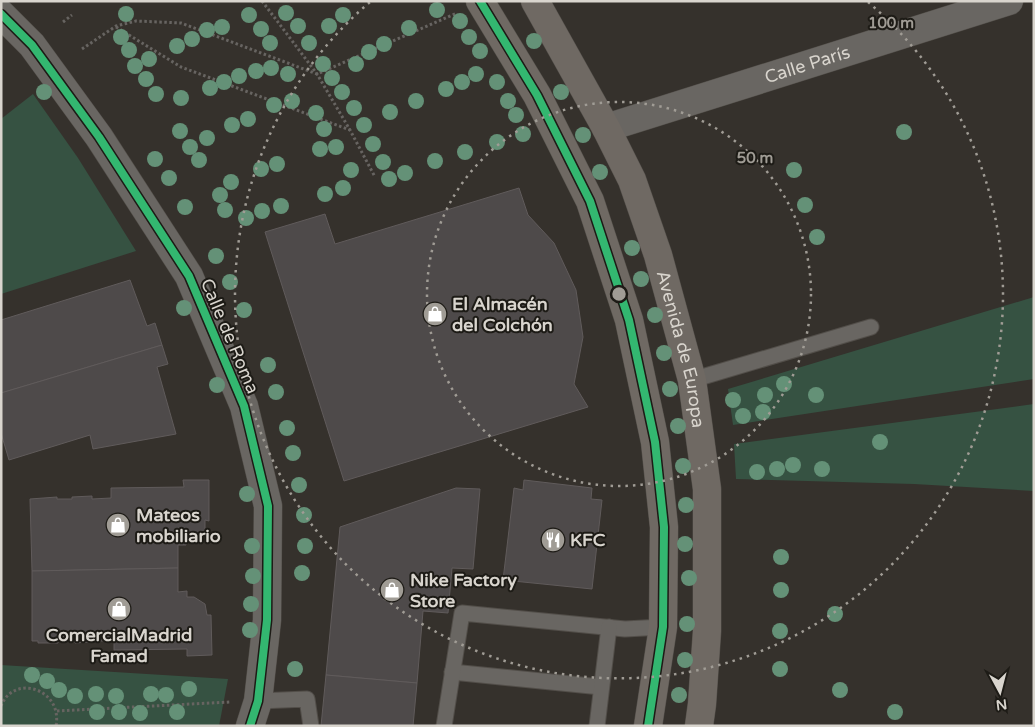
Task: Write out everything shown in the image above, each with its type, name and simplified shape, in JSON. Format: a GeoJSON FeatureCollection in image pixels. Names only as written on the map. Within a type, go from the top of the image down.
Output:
{"type":"FeatureCollection","features":[{"type":"Feature","properties":{"kind":"street","name":"Avenida de Europa"},"geometry":{"type":"LineString","coordinates":[[535,1],[606,128],[632,180],[658,255],[692,380],[707,489],[707,631],[702,704],[698,726]]}},
{"type":"Feature","properties":{"kind":"street","name":"Calle París"},"geometry":{"type":"LineString","coordinates":[[606,128],[1010,1]]}},
{"type":"Feature","properties":{"kind":"street"},"geometry":{"type":"LineString","coordinates":[[469,7],[537,95],[590,201],[629,320],[655,442],[664,527],[663,627],[648,726]]}},
{"type":"Feature","properties":{"kind":"street","name":"Calle de Roma"},"geometry":{"type":"LineString","coordinates":[[1,14],[32,45],[99,137],[189,276],[244,406],[268,506],[267,620],[254,713]]}},
{"type":"Feature","properties":{"kind":"lane"},"geometry":{"type":"LineString","coordinates":[[692,380],[870,327]]}},
{"type":"Feature","properties":{"kind":"lane"},"geometry":{"type":"LineString","coordinates":[[444,726],[462,613],[625,629],[663,627]]}},
{"type":"Feature","properties":{"kind":"lane"},"geometry":{"type":"LineString","coordinates":[[596,726],[609,627]]}},
{"type":"Feature","properties":{"kind":"lane"},"geometry":{"type":"LineString","coordinates":[[452,672],[602,687]]}},
{"type":"Feature","properties":{"kind":"lane"},"geometry":{"type":"LineString","coordinates":[[254,713],[307,700],[311,726]]}},
{"type":"Feature","properties":{"kind":"path"},"geometry":{"type":"LineString","coordinates":[[262,1],[317,74],[375,177]]}},
{"type":"Feature","properties":{"kind":"path"},"geometry":{"type":"LineString","coordinates":[[82,49],[116,26],[136,21],[181,23],[317,74],[469,7]]}},
{"type":"Feature","properties":{"kind":"path"},"geometry":{"type":"LineString","coordinates":[[63,22],[72,15]]}},
{"type":"Feature","properties":{"kind":"path"},"geometry":{"type":"LineString","coordinates":[[116,26],[181,67],[350,130]]}},
{"type":"Feature","properties":{"kind":"path"},"geometry":{"type":"LineString","coordinates":[[1,706],[2,701],[18,690],[28,688],[38,690],[46,694],[53,702],[57,711],[56,726]]}},
{"type":"Feature","properties":{"kind":"path"},"geometry":{"type":"LineString","coordinates":[[57,711],[230,702]]}},
{"type":"Feature","properties":{"kind":"green space"},"geometry":{"type":"Polygon","coordinates":[[[33,94],[78,158],[136,251],[1,294],[1,119],[33,94]]]}},
{"type":"Feature","properties":{"kind":"green space"},"geometry":{"type":"Polygon","coordinates":[[[1034,297],[1034,379],[733,425],[728,389],[1034,297]]]}},
{"type":"Feature","properties":{"kind":"green space"},"geometry":{"type":"Polygon","coordinates":[[[1034,404],[1034,491],[914,484],[736,479],[734,444],[1034,404]]]}},
{"type":"Feature","properties":{"kind":"green space"},"geometry":{"type":"Polygon","coordinates":[[[1,665],[228,679],[219,726],[1,726],[1,665]]]}},
{"type":"Feature","properties":{"kind":"building","name":"El Almacén del Colchón"},"geometry":{"type":"Polygon","coordinates":[[[519,188],[528,215],[554,243],[576,290],[583,337],[574,384],[588,407],[344,481],[265,232],[325,214],[335,244],[519,188]]]}},
{"type":"Feature","properties":{"kind":"building"},"geometry":{"type":"Polygon","coordinates":[[[130,280],[147,326],[155,323],[162,345],[1,393],[1,320],[130,280]]]}},
{"type":"Feature","properties":{"kind":"building"},"geometry":{"type":"Polygon","coordinates":[[[162,345],[168,364],[157,367],[176,434],[93,449],[90,435],[9,460],[1,433],[1,393],[162,345]]]}},
{"type":"Feature","properties":{"kind":"building","name":"Mateos mobiliario"},"geometry":{"type":"Polygon","coordinates":[[[183,480],[209,480],[209,521],[205,520],[205,530],[196,537],[186,539],[186,545],[178,545],[178,568],[32,571],[30,499],[57,497],[57,499],[72,499],[72,497],[92,496],[92,499],[111,498],[111,488],[184,487],[183,480]]]}},
{"type":"Feature","properties":{"kind":"building","name":"KFC"},"geometry":{"type":"Polygon","coordinates":[[[524,480],[592,488],[591,499],[602,500],[592,589],[503,580],[514,488],[523,490],[524,480]]]}},
{"type":"Feature","properties":{"kind":"building","name":"Nike Factory Store"},"geometry":{"type":"Polygon","coordinates":[[[456,488],[480,489],[473,569],[452,568],[448,613],[423,611],[417,683],[326,675],[340,527],[456,488]]]}},
{"type":"Feature","properties":{"kind":"building","name":"ComercialMadrid Famad"},"geometry":{"type":"Polygon","coordinates":[[[178,568],[178,592],[187,591],[187,597],[194,597],[205,604],[207,615],[211,615],[212,655],[187,656],[187,649],[114,650],[114,640],[75,643],[75,640],[58,640],[58,643],[38,643],[38,641],[32,641],[32,571],[178,568]]]}},
{"type":"Feature","properties":{"kind":"building"},"geometry":{"type":"Polygon","coordinates":[[[326,675],[417,683],[413,726],[321,726],[326,675]]]}},
{"type":"Feature","properties":{"kind":"cycle path"},"geometry":{"type":"LineString","coordinates":[[480,1],[537,95],[590,201],[629,320],[655,442],[664,527],[663,627],[648,726]]}},
{"type":"Feature","properties":{"kind":"cycle path"},"geometry":{"type":"LineString","coordinates":[[1,14],[32,45],[99,137],[189,276],[244,406],[268,506],[267,620],[258,701],[250,726]]}},
{"type":"Feature","properties":{"kind":"place","name":"El Almacén del Colchón"},"geometry":{"type":"Point","coordinates":[435,314]}},
{"type":"Feature","properties":{"kind":"place","name":"Mateos mobiliario"},"geometry":{"type":"Point","coordinates":[118,525]}},
{"type":"Feature","properties":{"kind":"place","name":"KFC"},"geometry":{"type":"Point","coordinates":[553,540]}},
{"type":"Feature","properties":{"kind":"place","name":"Nike Factory Store"},"geometry":{"type":"Point","coordinates":[392,590]}},
{"type":"Feature","properties":{"kind":"place","name":"ComercialMadrid Famad"},"geometry":{"type":"Point","coordinates":[119,609]}}]}
